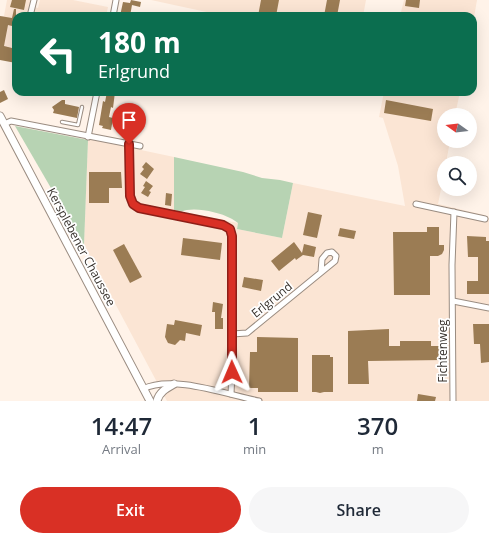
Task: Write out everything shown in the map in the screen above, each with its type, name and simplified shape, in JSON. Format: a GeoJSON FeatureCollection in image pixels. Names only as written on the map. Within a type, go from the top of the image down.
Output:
{"type":"FeatureCollection","features":[{"type":"Feature","properties":{"kind":"main road","name":"Kersplebener Chaussee"},"geometry":{"type":"LineString","coordinates":[[0,116],[150,401]]}},
{"type":"Feature","properties":{"kind":"main road"},"geometry":{"type":"LineString","coordinates":[[158,401],[158,397],[161,393],[166,388],[174,384]]}},
{"type":"Feature","properties":{"kind":"street"},"geometry":{"type":"LineString","coordinates":[[31,12],[34,0]]}},
{"type":"Feature","properties":{"kind":"street"},"geometry":{"type":"LineString","coordinates":[[114,12],[116,0]]}},
{"type":"Feature","properties":{"kind":"street"},"geometry":{"type":"LineString","coordinates":[[88,137],[96,96]]}},
{"type":"Feature","properties":{"kind":"street"},"geometry":{"type":"LineString","coordinates":[[4,124],[11,121],[140,146]]}},
{"type":"Feature","properties":{"kind":"street","name":"Erlgrund"},"geometry":{"type":"LineString","coordinates":[[129,144],[130,196],[133,204],[139,208],[223,225],[230,229],[232,236],[231,394]]}},
{"type":"Feature","properties":{"kind":"street"},"geometry":{"type":"LineString","coordinates":[[416,204],[485,218]]}},
{"type":"Feature","properties":{"kind":"street","name":"Fichtenweg"},"geometry":{"type":"LineString","coordinates":[[454,212],[452,266],[454,401]]}},
{"type":"Feature","properties":{"kind":"street","name":"Erlgrund"},"geometry":{"type":"LineString","coordinates":[[232,334],[247,333],[321,272]]}},
{"type":"Feature","properties":{"kind":"street"},"geometry":{"type":"LineString","coordinates":[[453,301],[489,308]]}},
{"type":"Feature","properties":{"kind":"street"},"geometry":{"type":"LineString","coordinates":[[143,389],[150,386],[182,384],[259,401]]}},
{"type":"Feature","properties":{"kind":"lane"},"geometry":{"type":"LineString","coordinates":[[62,122],[78,125],[82,108]]}},
{"type":"Feature","properties":{"kind":"lane"},"geometry":{"type":"LineString","coordinates":[[67,132],[69,123]]}},
{"type":"Feature","properties":{"kind":"shaded area"},"geometry":{"type":"Polygon","coordinates":[[[7,0],[31,0],[30,6],[38,8],[40,0],[73,0],[108,7],[107,12],[12,12],[12,60],[0,57],[0,16],[4,16],[7,0]]]}},
{"type":"Feature","properties":{"kind":"shaded area"},"geometry":{"type":"Polygon","coordinates":[[[151,0],[366,0],[364,12],[206,12],[151,0]]]}},
{"type":"Feature","properties":{"kind":"shaded area"},"geometry":{"type":"Polygon","coordinates":[[[404,0],[477,0],[475,12],[401,12],[404,0]]]}},
{"type":"Feature","properties":{"kind":"shaded area"},"geometry":{"type":"Polygon","coordinates":[[[383,96],[459,96],[457,108],[437,108],[437,148],[449,148],[447,156],[437,156],[437,196],[440,196],[438,204],[484,215],[489,218],[489,401],[167,401],[84,245],[88,140],[90,135],[142,144],[141,150],[174,157],[174,210],[238,223],[237,229],[282,238],[293,183],[405,206],[398,166],[383,118],[379,117],[383,96]]]}},
{"type":"Feature","properties":{"kind":"green space"},"geometry":{"type":"Polygon","coordinates":[[[15,126],[88,140],[84,245],[15,126]]]}},
{"type":"Feature","properties":{"kind":"green space"},"geometry":{"type":"Polygon","coordinates":[[[174,157],[243,172],[262,178],[293,183],[282,238],[237,229],[238,223],[234,220],[213,212],[186,210],[181,212],[174,210],[174,157]]]}},
{"type":"Feature","properties":{"kind":"building"},"geometry":{"type":"Polygon","coordinates":[[[12,0],[26,0],[24,10],[10,7],[12,0]]]}},
{"type":"Feature","properties":{"kind":"building"},"geometry":{"type":"Polygon","coordinates":[[[131,0],[141,2],[140,7],[132,5],[131,12],[121,12],[123,2],[130,3],[131,0]]]}},
{"type":"Feature","properties":{"kind":"building"},"geometry":{"type":"Polygon","coordinates":[[[261,0],[279,0],[277,12],[259,12],[261,0]]]}},
{"type":"Feature","properties":{"kind":"building"},"geometry":{"type":"Polygon","coordinates":[[[327,0],[340,0],[338,12],[325,12],[327,0]]]}},
{"type":"Feature","properties":{"kind":"building"},"geometry":{"type":"Polygon","coordinates":[[[406,0],[420,0],[419,8],[405,6],[406,0]]]}},
{"type":"Feature","properties":{"kind":"building"},"geometry":{"type":"Polygon","coordinates":[[[0,16],[12,18],[12,26],[8,25],[4,46],[12,48],[12,62],[0,60],[0,16]]]}},
{"type":"Feature","properties":{"kind":"building"},"geometry":{"type":"Polygon","coordinates":[[[4,90],[8,99],[0,103],[0,92],[4,90]]]}},
{"type":"Feature","properties":{"kind":"building"},"geometry":{"type":"Polygon","coordinates":[[[106,96],[114,96],[113,108],[111,107],[109,117],[113,118],[111,130],[102,128],[103,126],[99,125],[103,101],[105,102],[106,96]]]}},
{"type":"Feature","properties":{"kind":"building"},"geometry":{"type":"Polygon","coordinates":[[[62,100],[65,100],[65,104],[79,107],[77,118],[53,113],[54,110],[52,107],[62,100]]]}},
{"type":"Feature","properties":{"kind":"building"},"geometry":{"type":"Polygon","coordinates":[[[386,100],[433,109],[431,121],[384,113],[386,100]]]}},
{"type":"Feature","properties":{"kind":"building"},"geometry":{"type":"Polygon","coordinates":[[[146,162],[154,169],[147,179],[140,174],[144,169],[142,167],[146,162]]]}},
{"type":"Feature","properties":{"kind":"building"},"geometry":{"type":"Polygon","coordinates":[[[89,172],[121,172],[122,188],[109,188],[109,203],[89,203],[89,172]]]}},
{"type":"Feature","properties":{"kind":"building"},"geometry":{"type":"Polygon","coordinates":[[[146,181],[153,186],[149,191],[151,192],[148,197],[141,193],[145,187],[143,186],[146,181]]]}},
{"type":"Feature","properties":{"kind":"building"},"geometry":{"type":"Polygon","coordinates":[[[166,193],[172,194],[171,206],[165,205],[166,193]]]}},
{"type":"Feature","properties":{"kind":"building"},"geometry":{"type":"Polygon","coordinates":[[[308,212],[322,215],[317,238],[303,235],[308,212]]]}},
{"type":"Feature","properties":{"kind":"building"},"geometry":{"type":"Polygon","coordinates":[[[427,227],[439,227],[439,245],[444,245],[442,254],[438,256],[430,256],[430,295],[394,295],[393,232],[427,232],[427,227]]]}},
{"type":"Feature","properties":{"kind":"building"},"geometry":{"type":"Polygon","coordinates":[[[340,228],[356,231],[354,239],[338,236],[340,228]]]}},
{"type":"Feature","properties":{"kind":"building"},"geometry":{"type":"Polygon","coordinates":[[[467,236],[486,237],[486,241],[489,241],[489,294],[467,294],[467,281],[478,281],[478,257],[468,257],[467,236]]]}},
{"type":"Feature","properties":{"kind":"building"},"geometry":{"type":"Polygon","coordinates":[[[183,238],[222,243],[220,260],[181,255],[183,238]]]}},
{"type":"Feature","properties":{"kind":"building"},"geometry":{"type":"Polygon","coordinates":[[[294,242],[302,253],[304,244],[316,247],[314,257],[303,255],[296,260],[295,258],[279,271],[271,261],[294,242]]]}},
{"type":"Feature","properties":{"kind":"building"},"geometry":{"type":"Polygon","coordinates":[[[124,244],[142,277],[130,283],[113,250],[124,244]]]}},
{"type":"Feature","properties":{"kind":"building"},"geometry":{"type":"Polygon","coordinates":[[[244,277],[263,280],[261,291],[242,287],[244,277]]]}},
{"type":"Feature","properties":{"kind":"building"},"geometry":{"type":"Polygon","coordinates":[[[213,302],[223,304],[221,318],[223,318],[223,329],[215,329],[215,312],[212,312],[213,302]]]}},
{"type":"Feature","properties":{"kind":"building"},"geometry":{"type":"Polygon","coordinates":[[[175,320],[202,325],[200,336],[186,333],[185,341],[180,340],[175,345],[168,343],[165,337],[167,324],[174,325],[175,320]]]}},
{"type":"Feature","properties":{"kind":"building"},"geometry":{"type":"Polygon","coordinates":[[[473,324],[489,324],[489,362],[481,363],[480,344],[474,344],[473,324]]]}},
{"type":"Feature","properties":{"kind":"building"},"geometry":{"type":"Polygon","coordinates":[[[389,329],[389,346],[400,346],[400,341],[431,341],[431,346],[448,344],[443,349],[443,360],[368,361],[369,384],[348,384],[348,331],[389,329]]]}},
{"type":"Feature","properties":{"kind":"building"},"geometry":{"type":"Polygon","coordinates":[[[257,337],[298,338],[298,392],[258,392],[258,388],[249,388],[250,352],[257,352],[257,337]]]}},
{"type":"Feature","properties":{"kind":"building"},"geometry":{"type":"Polygon","coordinates":[[[312,355],[330,355],[330,357],[333,357],[333,392],[312,392],[312,355]]]}},
{"type":"Feature","properties":{"kind":"building"},"geometry":{"type":"Polygon","coordinates":[[[418,394],[436,397],[435,401],[417,401],[418,394]]]}},
{"type":"Feature","properties":{"kind":"route"},"geometry":{"type":"LineString","coordinates":[[129,144],[130,196],[133,204],[139,208],[223,225],[230,229],[232,236],[232,372]]}}]}
